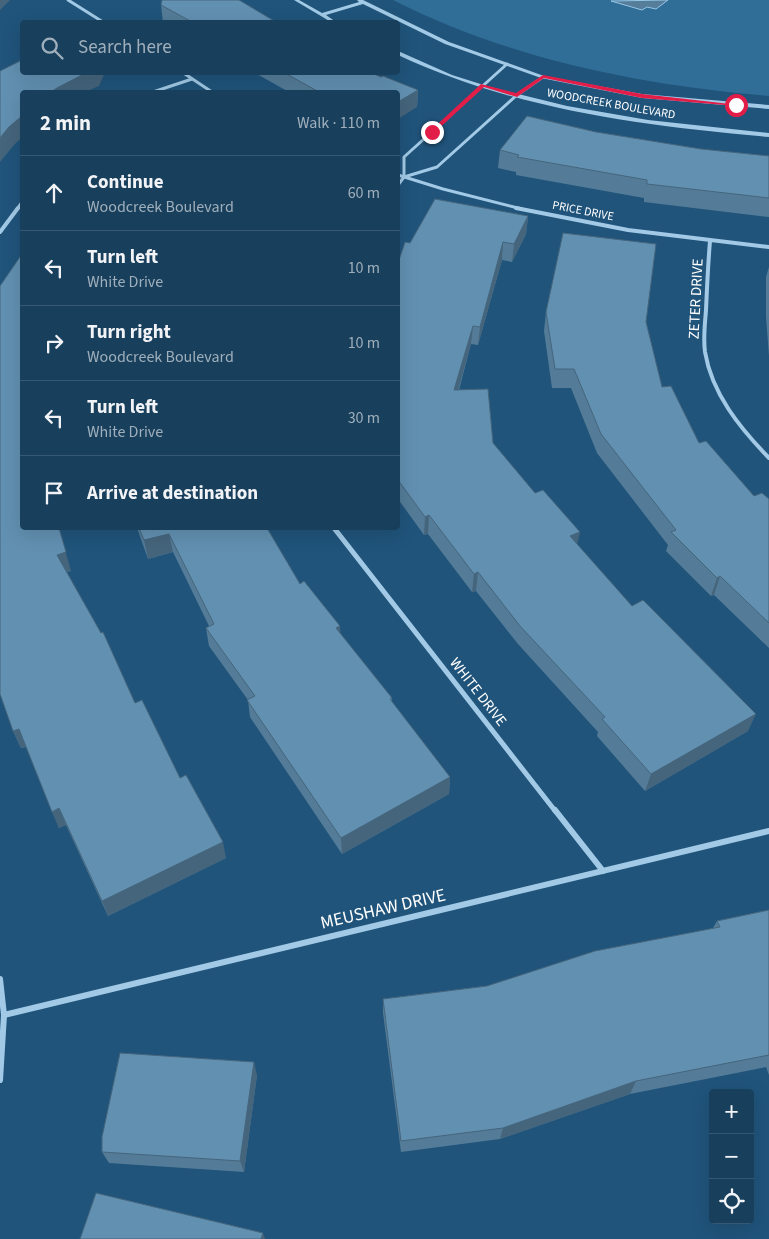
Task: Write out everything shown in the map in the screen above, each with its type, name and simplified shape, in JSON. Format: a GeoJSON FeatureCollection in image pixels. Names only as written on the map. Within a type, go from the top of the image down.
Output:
{"type":"FeatureCollection","features":[{"type":"Feature","properties":{"kind":"street"},"geometry":{"type":"LineString","coordinates":[[68,0],[100,20]]}},
{"type":"Feature","properties":{"kind":"street"},"geometry":{"type":"LineString","coordinates":[[296,0],[330,20]]}},
{"type":"Feature","properties":{"kind":"street"},"geometry":{"type":"LineString","coordinates":[[321,15],[362,1]]}},
{"type":"Feature","properties":{"kind":"street","name":"WOODCREEK BOULEVARD"},"geometry":{"type":"LineString","coordinates":[[362,1],[447,43],[543,77],[642,96],[769,107]]}},
{"type":"Feature","properties":{"kind":"street","name":"WOODCREEK BOULEVARD"},"geometry":{"type":"LineString","coordinates":[[400,54],[450,76],[548,103],[678,126],[769,135]]}},
{"type":"Feature","properties":{"kind":"street"},"geometry":{"type":"LineString","coordinates":[[404,177],[404,157],[507,64]]}},
{"type":"Feature","properties":{"kind":"street"},"geometry":{"type":"LineString","coordinates":[[186,75],[209,90]]}},
{"type":"Feature","properties":{"kind":"street"},"geometry":{"type":"LineString","coordinates":[[400,182],[404,177],[437,167],[517,95],[543,77]]}},
{"type":"Feature","properties":{"kind":"street"},"geometry":{"type":"LineString","coordinates":[[159,90],[192,79]]}},
{"type":"Feature","properties":{"kind":"street","name":"PRICE DRIVE"},"geometry":{"type":"LineString","coordinates":[[400,175],[484,200],[584,222],[710,241],[769,247]]}},
{"type":"Feature","properties":{"kind":"street"},"geometry":{"type":"LineString","coordinates":[[0,232],[20,205]]}},
{"type":"Feature","properties":{"kind":"street","name":"ZETER DRIVE"},"geometry":{"type":"LineString","coordinates":[[710,241],[704,339],[708,364],[720,395],[731,414],[755,445],[769,458]]}},
{"type":"Feature","properties":{"kind":"street","name":"WHITE DRIVE"},"geometry":{"type":"LineString","coordinates":[[336,530],[603,871]]}},
{"type":"Feature","properties":{"kind":"street","name":"MEUSHAW DRIVE"},"geometry":{"type":"LineString","coordinates":[[4,1015],[769,831]]}},
{"type":"Feature","properties":{"kind":"street"},"geometry":{"type":"LineString","coordinates":[[0,979],[4,1015],[0,1080]]}},
{"type":"Feature","properties":{"kind":"shaded area"},"geometry":{"type":"Polygon","coordinates":[[[393,0],[769,0],[769,96],[672,85],[576,66],[483,38],[437,21],[393,0]]]}},
{"type":"Feature","properties":{"kind":"shaded area"},"geometry":{"type":"Polygon","coordinates":[[[668,0],[656,9],[647,7],[642,10],[611,1],[668,0]]]}},
{"type":"Feature","properties":{"kind":"building"},"geometry":{"type":"Polygon","coordinates":[[[162,0],[239,0],[273,20],[188,20],[161,5],[162,0]]]}},
{"type":"Feature","properties":{"kind":"building"},"geometry":{"type":"Polygon","coordinates":[[[20,61],[20,75],[82,75],[54,90],[20,90],[20,118],[0,138],[0,71],[20,61]]]}},
{"type":"Feature","properties":{"kind":"building"},"geometry":{"type":"Polygon","coordinates":[[[288,75],[376,75],[418,90],[400,101],[400,90],[315,90],[288,75]]]}},
{"type":"Feature","properties":{"kind":"building"},"geometry":{"type":"Polygon","coordinates":[[[527,116],[596,132],[701,149],[769,156],[769,198],[647,184],[647,180],[517,157],[519,155],[500,150],[527,116]]]}},
{"type":"Feature","properties":{"kind":"building"},"geometry":{"type":"Polygon","coordinates":[[[435,199],[528,216],[514,244],[503,242],[480,327],[473,326],[454,390],[488,389],[493,443],[535,493],[543,490],[580,532],[570,536],[632,606],[643,600],[756,714],[651,774],[602,719],[605,717],[520,626],[478,572],[474,574],[429,515],[425,517],[400,483],[400,257],[405,242],[410,243],[435,199]]]}},
{"type":"Feature","properties":{"kind":"building"},"geometry":{"type":"Polygon","coordinates":[[[563,233],[656,244],[646,322],[662,387],[671,386],[699,443],[706,441],[754,496],[762,493],[769,499],[769,623],[720,576],[717,578],[671,532],[676,530],[601,434],[574,369],[555,369],[546,312],[563,233]]]}},
{"type":"Feature","properties":{"kind":"building"},"geometry":{"type":"Polygon","coordinates":[[[20,257],[20,530],[60,530],[66,552],[57,555],[101,633],[103,632],[135,703],[142,700],[180,778],[186,775],[223,842],[102,901],[59,808],[52,812],[19,729],[13,731],[0,694],[0,286],[20,257]]]}},
{"type":"Feature","properties":{"kind":"building"},"geometry":{"type":"Polygon","coordinates":[[[140,530],[268,530],[300,584],[304,581],[340,626],[336,628],[392,698],[390,699],[450,777],[341,838],[247,700],[255,696],[206,628],[214,624],[169,534],[144,540],[140,530]]]}},
{"type":"Feature","properties":{"kind":"building"},"geometry":{"type":"Polygon","coordinates":[[[769,910],[769,1055],[636,1081],[503,1128],[401,1141],[383,999],[487,986],[595,951],[720,927],[717,921],[769,910]]]}},
{"type":"Feature","properties":{"kind":"building"},"geometry":{"type":"Polygon","coordinates":[[[120,1053],[254,1062],[240,1161],[102,1152],[102,1137],[120,1053]]]}},
{"type":"Feature","properties":{"kind":"building"},"geometry":{"type":"Polygon","coordinates":[[[96,1193],[263,1233],[261,1239],[80,1239],[96,1193]]]}},
{"type":"Feature","properties":{"kind":"route"},"geometry":{"type":"LineString","coordinates":[[432,132],[483,85],[517,95],[543,77],[642,96],[736,105]]}}]}
